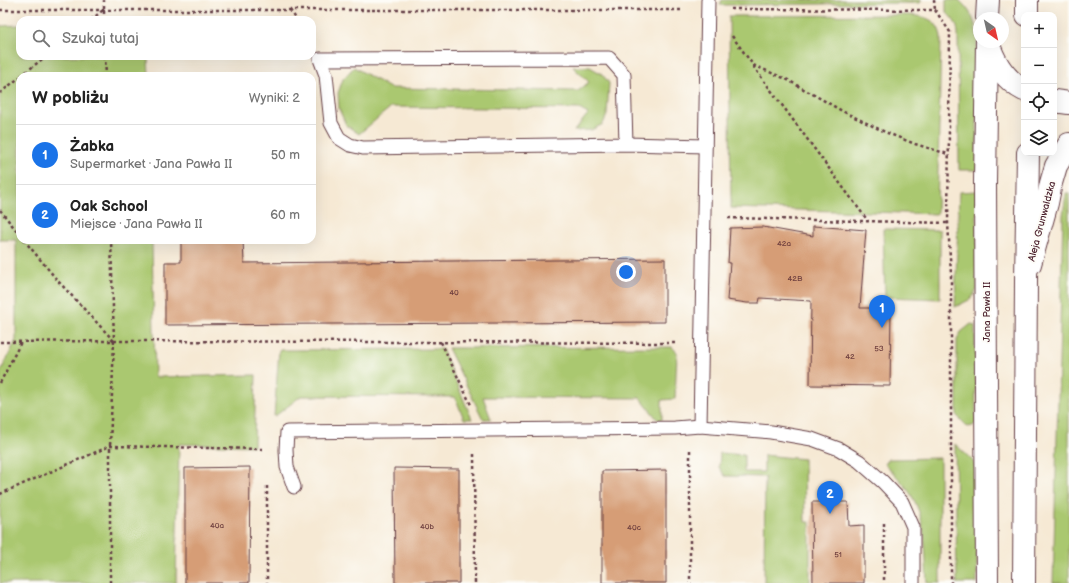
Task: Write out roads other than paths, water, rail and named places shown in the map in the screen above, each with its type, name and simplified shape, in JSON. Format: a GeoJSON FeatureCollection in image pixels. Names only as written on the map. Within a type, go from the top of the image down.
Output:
{"type":"FeatureCollection","features":[{"type":"Feature","properties":{"kind":"main road"},"geometry":{"type":"LineString","coordinates":[[988,0],[988,12]]}},
{"type":"Feature","properties":{"kind":"main road"},"geometry":{"type":"LineString","coordinates":[[1027,0],[1027,12]]}},
{"type":"Feature","properties":{"kind":"main road","name":"Jana Pawła II"},"geometry":{"type":"LineString","coordinates":[[987,48],[985,190],[987,583]]}},
{"type":"Feature","properties":{"kind":"main road"},"geometry":{"type":"LineString","coordinates":[[989,48],[998,66],[1009,80],[1021,88]]}},
{"type":"Feature","properties":{"kind":"main road"},"geometry":{"type":"LineString","coordinates":[[1057,101],[1069,103]]}},
{"type":"Feature","properties":{"kind":"main road","name":"Aleja Grunwaldzka"},"geometry":{"type":"LineString","coordinates":[[1026,277],[1056,166],[1069,144]]}},
{"type":"Feature","properties":{"kind":"main road"},"geometry":{"type":"LineString","coordinates":[[1024,583],[1028,156]]}},
{"type":"Feature","properties":{"kind":"lane"},"geometry":{"type":"LineString","coordinates":[[700,426],[708,5]]}},
{"type":"Feature","properties":{"kind":"lane"},"geometry":{"type":"LineString","coordinates":[[626,144],[624,75],[609,58],[320,59],[326,75],[331,123],[339,138],[350,145],[363,148],[626,144],[705,146]]}},
{"type":"Feature","properties":{"kind":"lane"},"geometry":{"type":"LineString","coordinates":[[294,487],[287,467],[287,432],[675,428],[700,426],[771,432],[812,439],[839,449],[859,461],[883,482],[902,502],[912,527],[913,583]]}},
{"type":"Feature","properties":{"kind":"place","name":"Żabka"},"geometry":{"type":"Point","coordinates":[882,328]}},
{"type":"Feature","properties":{"kind":"place","name":"Oak School"},"geometry":{"type":"Point","coordinates":[830,514]}}]}
